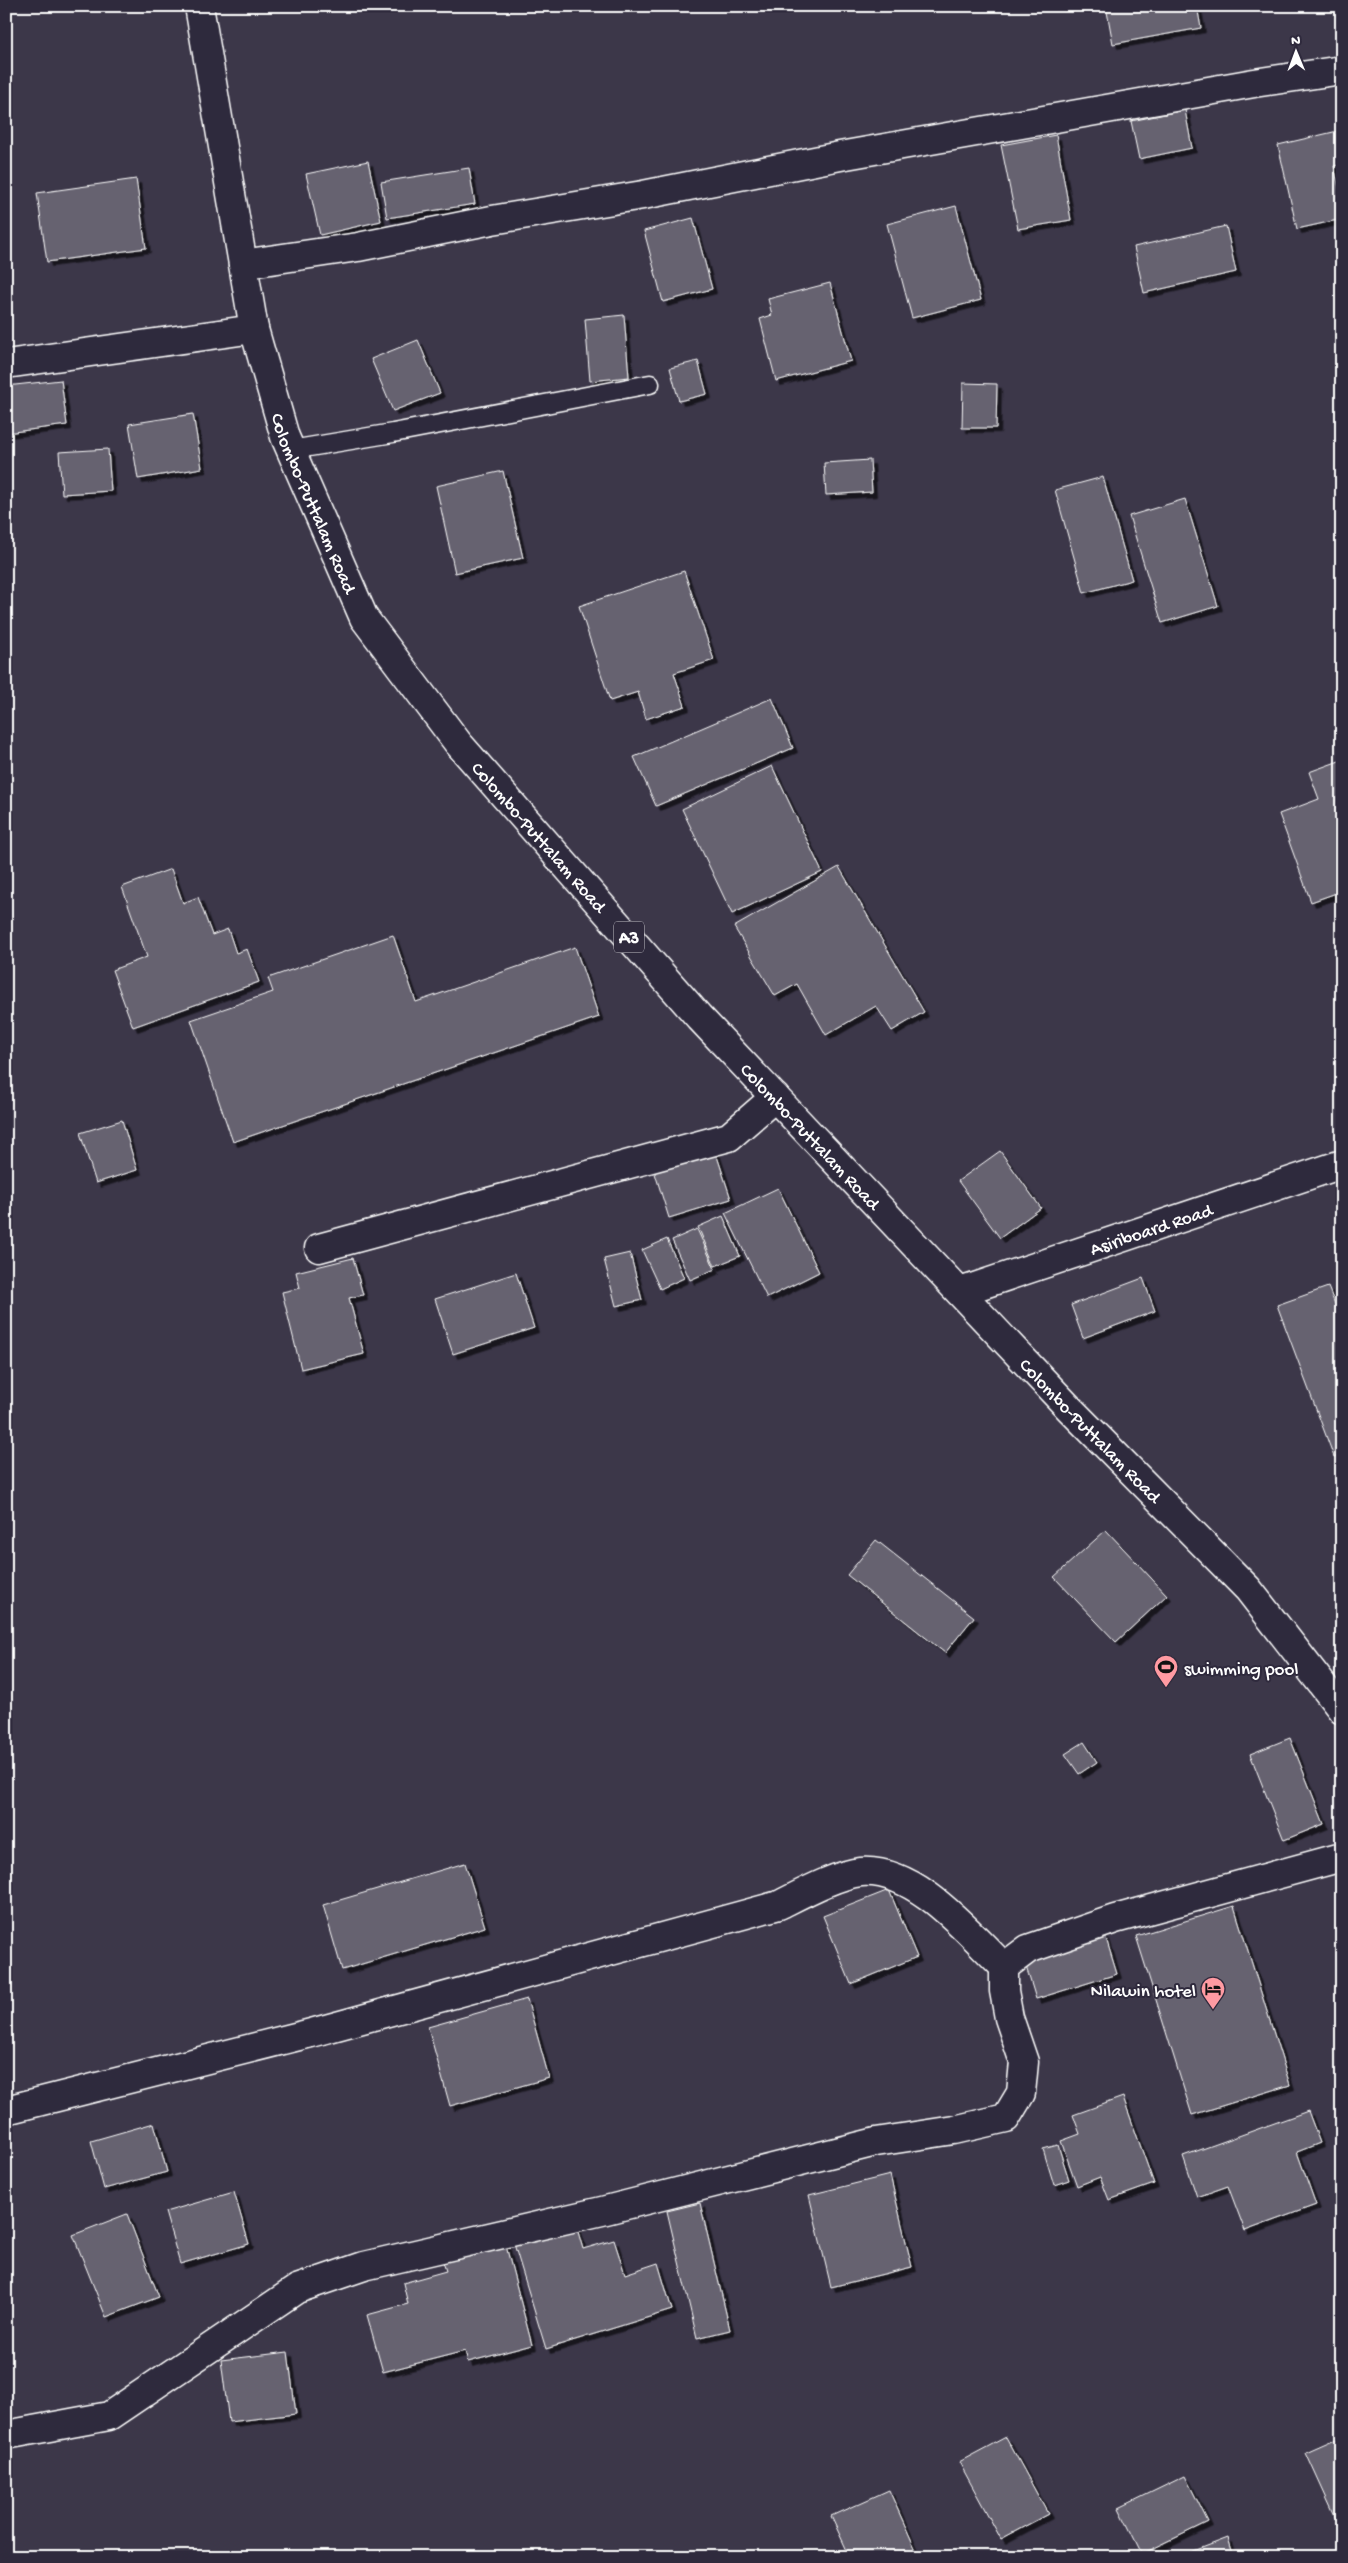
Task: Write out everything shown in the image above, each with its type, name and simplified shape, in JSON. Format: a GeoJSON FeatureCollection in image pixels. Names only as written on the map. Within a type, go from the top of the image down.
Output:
{"type":"FeatureCollection","features":[{"type":"Feature","properties":{"kind":"main road","name":"Colombo-Puttalam Road"},"geometry":{"type":"LineString","coordinates":[[199,6],[254,329],[291,450],[364,618],[458,743],[699,1017],[1069,1408],[1248,1589],[1342,1710]]}},
{"type":"Feature","properties":{"kind":"main road"},"geometry":{"type":"LineString","coordinates":[[243,264],[358,247],[492,220],[643,195],[840,156],[1254,83],[1342,70]]}},
{"type":"Feature","properties":{"kind":"main road"},"geometry":{"type":"LineString","coordinates":[[6,364],[254,329]]}},
{"type":"Feature","properties":{"kind":"main road"},"geometry":{"type":"LineString","coordinates":[[319,1248],[729,1137],[775,1097]]}},
{"type":"Feature","properties":{"kind":"main road","name":"Asiriboard Road"},"geometry":{"type":"LineString","coordinates":[[960,1292],[1342,1164]]}},
{"type":"Feature","properties":{"kind":"main road"},"geometry":{"type":"LineString","coordinates":[[1004,1967],[1028,1949],[1115,1919],[1342,1857]]}},
{"type":"Feature","properties":{"kind":"main road"},"geometry":{"type":"LineString","coordinates":[[6,2110],[311,2033],[780,1905],[822,1884],[861,1872],[898,1877],[935,1901],[1004,1967],[1004,1991],[1010,2018],[1024,2062],[1022,2093],[1006,2118],[954,2130],[876,2142],[602,2211],[364,2266],[297,2289],[109,2416],[6,2435]]}},
{"type":"Feature","properties":{"kind":"lane"},"geometry":{"type":"LineString","coordinates":[[291,450],[393,434],[650,384]]}},
{"type":"Feature","properties":{"kind":"building"},"geometry":{"type":"Polygon","coordinates":[[[1106,6],[1197,6],[1201,28],[1113,44],[1106,6]]]}},
{"type":"Feature","properties":{"kind":"building"},"geometry":{"type":"Polygon","coordinates":[[[1185,110],[1192,148],[1139,159],[1131,121],[1185,110]]]}},
{"type":"Feature","properties":{"kind":"building"},"geometry":{"type":"Polygon","coordinates":[[[1342,130],[1342,164],[1334,166],[1342,202],[1342,219],[1297,229],[1278,145],[1342,130]]]}},
{"type":"Feature","properties":{"kind":"building"},"geometry":{"type":"Polygon","coordinates":[[[1056,135],[1071,220],[1018,229],[1001,145],[1056,135]]]}},
{"type":"Feature","properties":{"kind":"building"},"geometry":{"type":"Polygon","coordinates":[[[368,161],[381,221],[320,235],[306,174],[368,161]]]}},
{"type":"Feature","properties":{"kind":"building"},"geometry":{"type":"Polygon","coordinates":[[[469,168],[475,204],[387,218],[381,182],[469,168]]]}},
{"type":"Feature","properties":{"kind":"building"},"geometry":{"type":"Polygon","coordinates":[[[136,179],[146,248],[47,262],[37,193],[136,179]]]}},
{"type":"Feature","properties":{"kind":"building"},"geometry":{"type":"Polygon","coordinates":[[[956,206],[981,300],[912,318],[887,224],[956,206]]]}},
{"type":"Feature","properties":{"kind":"building"},"geometry":{"type":"Polygon","coordinates":[[[693,218],[712,289],[663,302],[644,231],[693,218]]]}},
{"type":"Feature","properties":{"kind":"building"},"geometry":{"type":"Polygon","coordinates":[[[1226,226],[1236,272],[1144,293],[1134,247],[1226,226]]]}},
{"type":"Feature","properties":{"kind":"building"},"geometry":{"type":"Polygon","coordinates":[[[830,283],[851,361],[776,381],[760,319],[772,315],[768,299],[830,283]]]}},
{"type":"Feature","properties":{"kind":"building"},"geometry":{"type":"Polygon","coordinates":[[[624,315],[629,377],[590,381],[585,319],[624,315]]]}},
{"type":"Feature","properties":{"kind":"building"},"geometry":{"type":"Polygon","coordinates":[[[418,340],[440,393],[393,411],[371,359],[418,340]]]}},
{"type":"Feature","properties":{"kind":"building"},"geometry":{"type":"Polygon","coordinates":[[[698,361],[707,394],[679,401],[670,368],[698,361]]]}},
{"type":"Feature","properties":{"kind":"building"},"geometry":{"type":"Polygon","coordinates":[[[61,380],[67,425],[6,433],[6,386],[61,380]]]}},
{"type":"Feature","properties":{"kind":"building"},"geometry":{"type":"Polygon","coordinates":[[[963,383],[997,384],[996,428],[962,428],[963,383]]]}},
{"type":"Feature","properties":{"kind":"building"},"geometry":{"type":"Polygon","coordinates":[[[193,414],[202,468],[138,479],[129,424],[193,414]]]}},
{"type":"Feature","properties":{"kind":"building"},"geometry":{"type":"Polygon","coordinates":[[[108,449],[111,491],[62,494],[59,452],[108,449]]]}},
{"type":"Feature","properties":{"kind":"building"},"geometry":{"type":"Polygon","coordinates":[[[870,460],[872,492],[826,495],[824,463],[870,460]]]}},
{"type":"Feature","properties":{"kind":"building"},"geometry":{"type":"Polygon","coordinates":[[[503,471],[523,558],[455,573],[436,486],[503,471]]]}},
{"type":"Feature","properties":{"kind":"building"},"geometry":{"type":"Polygon","coordinates":[[[1103,477],[1132,580],[1084,593],[1055,490],[1103,477]]]}},
{"type":"Feature","properties":{"kind":"building"},"geometry":{"type":"Polygon","coordinates":[[[1185,499],[1218,606],[1162,623],[1129,516],[1185,499]]]}},
{"type":"Feature","properties":{"kind":"building"},"geometry":{"type":"Polygon","coordinates":[[[684,571],[714,660],[674,673],[685,706],[646,719],[638,692],[610,701],[579,606],[684,571]]]}},
{"type":"Feature","properties":{"kind":"building"},"geometry":{"type":"Polygon","coordinates":[[[772,698],[793,748],[656,806],[634,757],[772,698]]]}},
{"type":"Feature","properties":{"kind":"building"},"geometry":{"type":"Polygon","coordinates":[[[1342,760],[1342,891],[1311,902],[1279,814],[1319,799],[1309,772],[1342,760]]]}},
{"type":"Feature","properties":{"kind":"building"},"geometry":{"type":"Polygon","coordinates":[[[772,766],[822,872],[732,914],[682,809],[772,766]]]}},
{"type":"Feature","properties":{"kind":"building"},"geometry":{"type":"Polygon","coordinates":[[[839,867],[924,1012],[892,1031],[876,1006],[826,1035],[797,984],[775,996],[734,927],[839,867]]]}},
{"type":"Feature","properties":{"kind":"building"},"geometry":{"type":"Polygon","coordinates":[[[171,869],[183,903],[198,897],[212,935],[228,929],[236,953],[247,949],[259,982],[133,1027],[112,970],[147,957],[122,887],[171,869]]]}},
{"type":"Feature","properties":{"kind":"building"},"geometry":{"type":"Polygon","coordinates":[[[393,935],[416,1002],[575,947],[599,1017],[233,1142],[191,1020],[273,992],[268,978],[393,935]]]}},
{"type":"Feature","properties":{"kind":"building"},"geometry":{"type":"Polygon","coordinates":[[[122,1120],[137,1170],[96,1183],[80,1133],[122,1120]]]}},
{"type":"Feature","properties":{"kind":"building"},"geometry":{"type":"Polygon","coordinates":[[[714,1147],[731,1199],[669,1218],[653,1167],[714,1147]]]}},
{"type":"Feature","properties":{"kind":"building"},"geometry":{"type":"Polygon","coordinates":[[[1000,1151],[1041,1208],[1000,1238],[958,1181],[1000,1151]]]}},
{"type":"Feature","properties":{"kind":"building"},"geometry":{"type":"Polygon","coordinates":[[[778,1188],[819,1272],[767,1298],[725,1213],[778,1188]]]}},
{"type":"Feature","properties":{"kind":"building"},"geometry":{"type":"Polygon","coordinates":[[[723,1216],[740,1256],[715,1266],[698,1227],[723,1216]]]}},
{"type":"Feature","properties":{"kind":"building"},"geometry":{"type":"Polygon","coordinates":[[[697,1229],[715,1269],[690,1280],[672,1240],[697,1229]]]}},
{"type":"Feature","properties":{"kind":"building"},"geometry":{"type":"Polygon","coordinates":[[[667,1239],[684,1278],[660,1289],[642,1250],[667,1239]]]}},
{"type":"Feature","properties":{"kind":"building"},"geometry":{"type":"Polygon","coordinates":[[[630,1253],[642,1300],[616,1306],[604,1259],[630,1253]]]}},
{"type":"Feature","properties":{"kind":"building"},"geometry":{"type":"Polygon","coordinates":[[[353,1258],[363,1295],[349,1298],[364,1354],[301,1369],[282,1292],[300,1288],[296,1272],[353,1258]]]}},
{"type":"Feature","properties":{"kind":"building"},"geometry":{"type":"Polygon","coordinates":[[[516,1273],[534,1328],[453,1354],[435,1299],[516,1273]]]}},
{"type":"Feature","properties":{"kind":"building"},"geometry":{"type":"Polygon","coordinates":[[[1143,1278],[1155,1311],[1083,1338],[1071,1305],[1143,1278]]]}},
{"type":"Feature","properties":{"kind":"building"},"geometry":{"type":"Polygon","coordinates":[[[1328,1287],[1342,1321],[1342,1455],[1334,1457],[1277,1305],[1328,1287]]]}},
{"type":"Feature","properties":{"kind":"building"},"geometry":{"type":"Polygon","coordinates":[[[1106,1530],[1167,1595],[1116,1642],[1054,1577],[1106,1530]]]}},
{"type":"Feature","properties":{"kind":"building"},"geometry":{"type":"Polygon","coordinates":[[[876,1540],[974,1617],[945,1653],[847,1575],[876,1540]]]}},
{"type":"Feature","properties":{"kind":"building"},"geometry":{"type":"Polygon","coordinates":[[[1290,1738],[1324,1824],[1284,1840],[1250,1754],[1290,1738]]]}},
{"type":"Feature","properties":{"kind":"building"},"geometry":{"type":"Polygon","coordinates":[[[1084,1742],[1097,1762],[1079,1774],[1065,1754],[1084,1742]]]}},
{"type":"Feature","properties":{"kind":"building"},"geometry":{"type":"Polygon","coordinates":[[[465,1863],[485,1927],[342,1970],[323,1905],[465,1863]]]}},
{"type":"Feature","properties":{"kind":"building"},"geometry":{"type":"Polygon","coordinates":[[[889,1890],[917,1957],[851,1984],[823,1916],[889,1890]]]}},
{"type":"Feature","properties":{"kind":"building","name":"Nilawin hotel"},"geometry":{"type":"Polygon","coordinates":[[[1234,1906],[1290,2085],[1192,2115],[1136,1936],[1234,1906]]]}},
{"type":"Feature","properties":{"kind":"building"},"geometry":{"type":"Polygon","coordinates":[[[1105,1935],[1117,1974],[1036,1999],[1024,1960],[1105,1935]]]}},
{"type":"Feature","properties":{"kind":"building"},"geometry":{"type":"Polygon","coordinates":[[[527,1999],[549,2078],[450,2106],[428,2027],[527,1999]]]}},
{"type":"Feature","properties":{"kind":"building"},"geometry":{"type":"Polygon","coordinates":[[[1123,2097],[1154,2184],[1109,2200],[1100,2177],[1077,2186],[1061,2141],[1080,2134],[1073,2115],[1123,2097]]]}},
{"type":"Feature","properties":{"kind":"building"},"geometry":{"type":"Polygon","coordinates":[[[1308,2111],[1320,2143],[1297,2152],[1316,2205],[1245,2231],[1228,2186],[1197,2197],[1183,2156],[1308,2111]]]}},
{"type":"Feature","properties":{"kind":"building"},"geometry":{"type":"Polygon","coordinates":[[[154,2123],[167,2172],[104,2189],[91,2141],[154,2123]]]}},
{"type":"Feature","properties":{"kind":"building"},"geometry":{"type":"Polygon","coordinates":[[[1058,2145],[1069,2180],[1054,2185],[1043,2149],[1058,2145]]]}},
{"type":"Feature","properties":{"kind":"building"},"geometry":{"type":"Polygon","coordinates":[[[890,2175],[912,2267],[831,2287],[809,2195],[890,2175]]]}},
{"type":"Feature","properties":{"kind":"building"},"geometry":{"type":"Polygon","coordinates":[[[234,2192],[249,2244],[180,2264],[165,2212],[234,2192]]]}},
{"type":"Feature","properties":{"kind":"building"},"geometry":{"type":"Polygon","coordinates":[[[700,2203],[730,2330],[697,2338],[667,2211],[700,2203]]]}},
{"type":"Feature","properties":{"kind":"building"},"geometry":{"type":"Polygon","coordinates":[[[127,2214],[159,2297],[106,2317],[73,2235],[127,2214]]]}},
{"type":"Feature","properties":{"kind":"building"},"geometry":{"type":"Polygon","coordinates":[[[576,2225],[583,2249],[614,2240],[625,2274],[658,2263],[672,2310],[546,2349],[514,2244],[576,2225]]]}},
{"type":"Feature","properties":{"kind":"building"},"geometry":{"type":"Polygon","coordinates":[[[505,2242],[532,2345],[468,2362],[465,2351],[383,2372],[367,2315],[408,2304],[403,2283],[446,2271],[442,2259],[505,2242]]]}},
{"type":"Feature","properties":{"kind":"building"},"geometry":{"type":"Polygon","coordinates":[[[288,2352],[296,2414],[229,2422],[221,2360],[288,2352]]]}},
{"type":"Feature","properties":{"kind":"building"},"geometry":{"type":"Polygon","coordinates":[[[1006,2437],[1048,2514],[1001,2539],[959,2462],[1006,2437]]]}},
{"type":"Feature","properties":{"kind":"building"},"geometry":{"type":"Polygon","coordinates":[[[1342,2437],[1342,2532],[1306,2453],[1342,2437]]]}},
{"type":"Feature","properties":{"kind":"building"},"geometry":{"type":"Polygon","coordinates":[[[1185,2476],[1208,2522],[1142,2554],[1119,2508],[1185,2476]]]}},
{"type":"Feature","properties":{"kind":"building"},"geometry":{"type":"Polygon","coordinates":[[[889,2490],[919,2557],[850,2557],[831,2516],[889,2490]]]}},
{"type":"Feature","properties":{"kind":"building"},"geometry":{"type":"Polygon","coordinates":[[[1228,2538],[1234,2557],[1178,2557],[1228,2538]]]}},
{"type":"Feature","properties":{"kind":"place","name":"swimming pool"},"geometry":{"type":"Point","coordinates":[1166,1688]}},
{"type":"Feature","properties":{"kind":"place","name":"Nilawin hotel"},"geometry":{"type":"Point","coordinates":[1213,2010]}}]}
